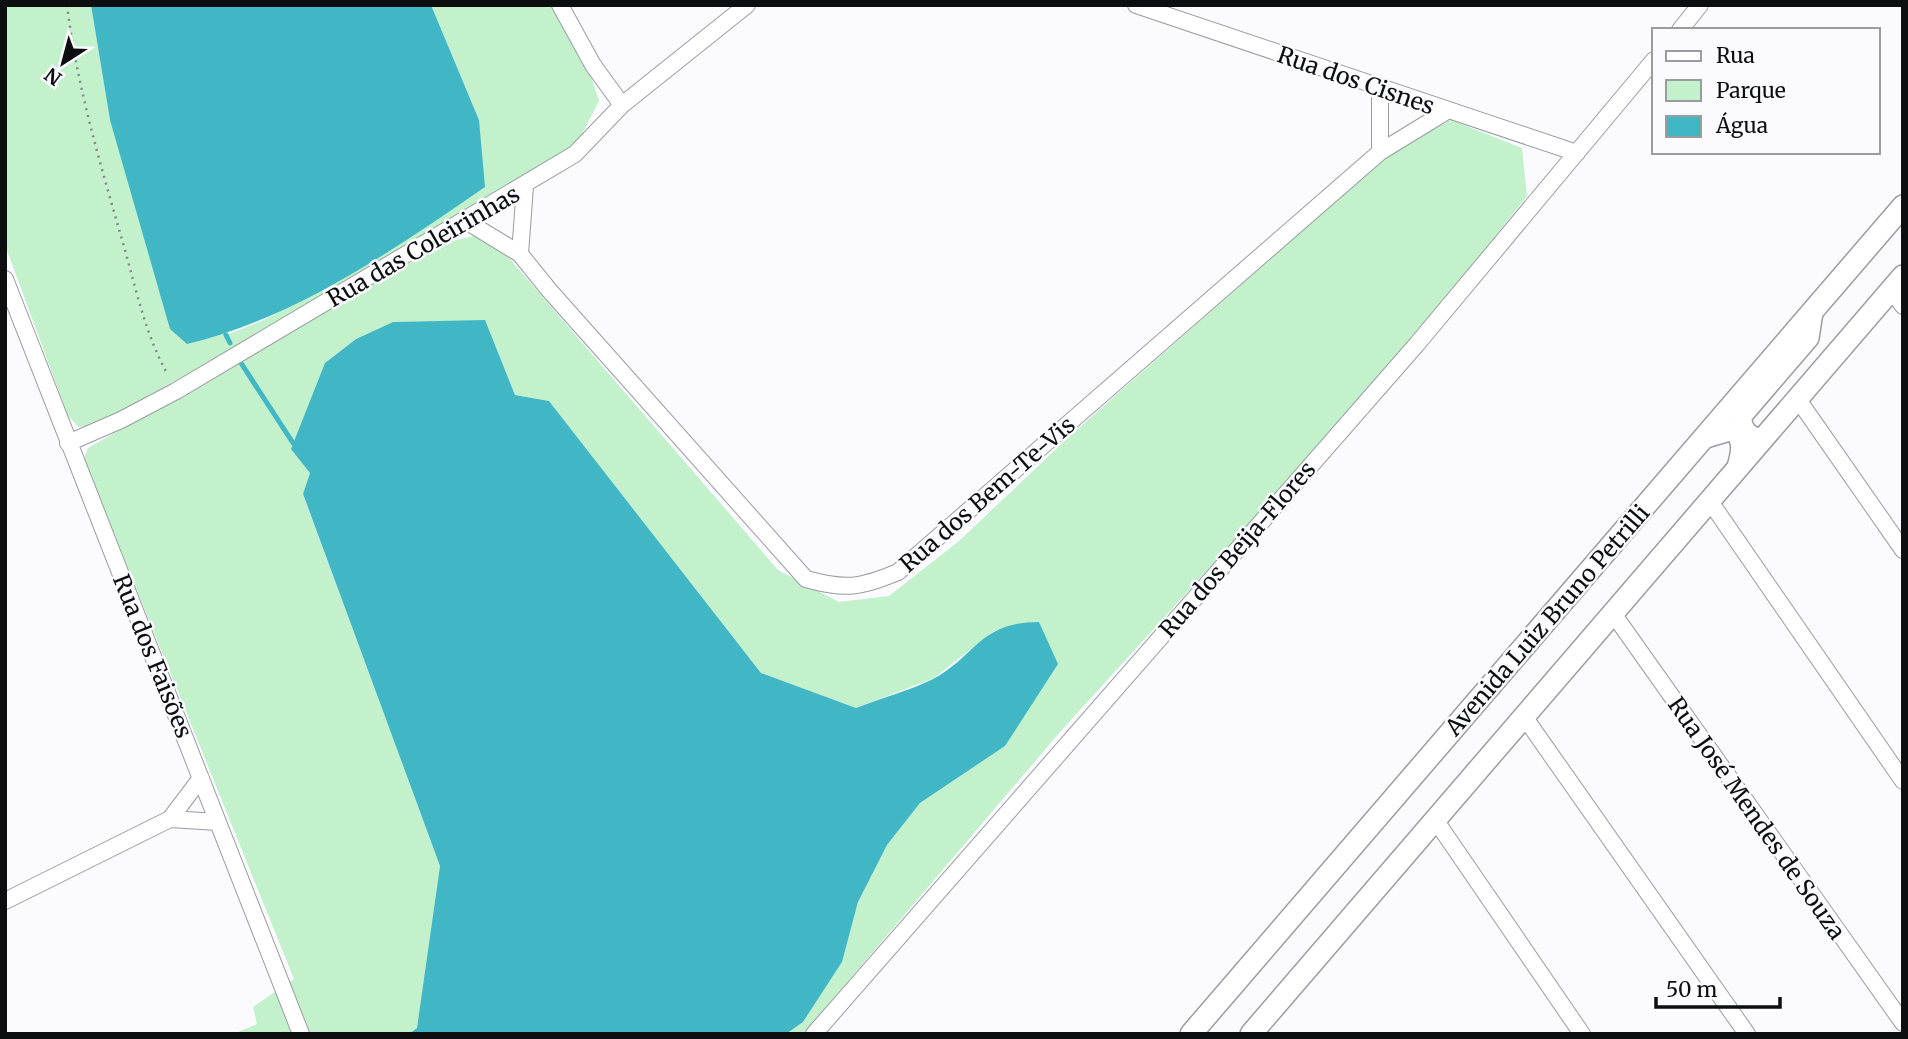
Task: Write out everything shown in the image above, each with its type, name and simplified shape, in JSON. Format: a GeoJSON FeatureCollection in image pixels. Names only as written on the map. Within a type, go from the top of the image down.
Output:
{"type":"FeatureCollection","features":[{"type":"Feature","properties":{"kind":"main road","name":"Avenida Luiz Bruno Petrilli"},"geometry":{"type":"LineString","coordinates":[[1191,1034],[1903,206]]}},
{"type":"Feature","properties":{"kind":"main road","name":"Avenida Luiz Bruno Petrilli"},"geometry":{"type":"LineString","coordinates":[[1251,1034],[1797,398],[1899,290]]}},
{"type":"Feature","properties":{"kind":"street"},"geometry":{"type":"LineString","coordinates":[[559,5],[593,65],[622,105]]}},
{"type":"Feature","properties":{"kind":"street","name":"Rua das Coleirinhas"},"geometry":{"type":"LineString","coordinates":[[68,443],[121,420],[176,391],[575,154],[622,105],[747,5]]}},
{"type":"Feature","properties":{"kind":"street","name":"Rua dos Cisnes"},"geometry":{"type":"LineString","coordinates":[[1136,5],[1577,153]]}},
{"type":"Feature","properties":{"kind":"street"},"geometry":{"type":"LineString","coordinates":[[1682,28],[1700,5]]}},
{"type":"Feature","properties":{"kind":"street","name":"Rua dos Beija-Flores"},"geometry":{"type":"LineString","coordinates":[[814,1034],[1417,344],[1652,62]]}},
{"type":"Feature","properties":{"kind":"street"},"geometry":{"type":"LineString","coordinates":[[1380,87],[1380,152]]}},
{"type":"Feature","properties":{"kind":"street","name":"Rua dos Bem-Te-Vis"},"geometry":{"type":"LineString","coordinates":[[466,221],[520,254],[806,579],[838,587],[866,586],[898,572],[1380,152],[1447,111]]}},
{"type":"Feature","properties":{"kind":"street"},"geometry":{"type":"LineString","coordinates":[[520,254],[525,186]]}},
{"type":"Feature","properties":{"kind":"street","name":"Rua dos Faisões"},"geometry":{"type":"LineString","coordinates":[[5,279],[301,1034]]}},
{"type":"Feature","properties":{"kind":"street"},"geometry":{"type":"LineString","coordinates":[[1763,438],[1749,434],[1743,426],[1742,416],[1809,338],[1813,312]]}},
{"type":"Feature","properties":{"kind":"street"},"geometry":{"type":"LineString","coordinates":[[1797,398],[1903,550]]}},
{"type":"Feature","properties":{"kind":"street"},"geometry":{"type":"LineString","coordinates":[[1703,439],[1733,429],[1738,435],[1741,449],[1737,467]]}},
{"type":"Feature","properties":{"kind":"street"},"geometry":{"type":"LineString","coordinates":[[1709,500],[1903,781]]}},
{"type":"Feature","properties":{"kind":"street","name":"Rua José Mendes de Souza"},"geometry":{"type":"LineString","coordinates":[[1612,612],[1903,1023]]}},
{"type":"Feature","properties":{"kind":"street"},"geometry":{"type":"LineString","coordinates":[[1523,715],[1747,1034]]}},
{"type":"Feature","properties":{"kind":"street"},"geometry":{"type":"LineString","coordinates":[[5,901],[170,819],[201,778]]}},
{"type":"Feature","properties":{"kind":"street"},"geometry":{"type":"LineString","coordinates":[[1434,818],[1582,1034]]}},
{"type":"Feature","properties":{"kind":"street"},"geometry":{"type":"LineString","coordinates":[[170,819],[218,822]]}},
{"type":"Feature","properties":{"kind":"path"},"geometry":{"type":"LineString","coordinates":[[67,5],[82,89],[111,202],[152,346],[176,391]]}},
{"type":"Feature","properties":{"kind":"green space"},"geometry":{"type":"Polygon","coordinates":[[[5,5],[91,5],[110,120],[226,335],[264,320],[403,242],[479,120],[431,5],[554,5],[589,70],[599,101],[578,142],[529,178],[128,408],[99,424],[79,427],[68,416],[5,245],[5,5]]]}},
{"type":"Feature","properties":{"kind":"green space"},"geometry":{"type":"Polygon","coordinates":[[[1451,120],[1522,148],[1527,196],[1413,339],[1060,732],[803,1034],[786,1034],[803,1022],[842,962],[858,902],[887,845],[920,803],[1005,746],[1048,647],[1039,622],[994,631],[934,678],[856,708],[761,673],[549,401],[515,395],[485,321],[393,322],[356,339],[325,363],[310,473],[303,495],[440,866],[417,1029],[409,1034],[233,1034],[257,1024],[253,1007],[294,979],[84,459],[88,448],[447,242],[479,235],[509,258],[778,570],[839,602],[889,596],[959,541],[1072,434],[1389,154],[1451,120]]]}},
{"type":"Feature","properties":{"kind":"water"},"geometry":{"type":"Polygon","coordinates":[[[91,5],[431,5],[479,120],[485,187],[416,234],[305,300],[227,333],[187,344],[170,329],[110,120],[91,5]]]}},
{"type":"Feature","properties":{"kind":"water"},"geometry":{"type":"Polygon","coordinates":[[[485,320],[515,395],[549,401],[761,673],[856,708],[933,679],[948,670],[980,642],[1003,628],[1019,623],[1039,622],[1058,664],[1005,746],[920,803],[887,845],[858,902],[842,962],[803,1022],[786,1034],[409,1034],[417,1028],[440,866],[303,494],[310,473],[291,449],[325,363],[356,339],[393,322],[485,320]]]}},
{"type":"Feature","properties":{"kind":"waterway"},"geometry":{"type":"LineString","coordinates":[[226,335],[230,343]]}},
{"type":"Feature","properties":{"kind":"waterway"},"geometry":{"type":"LineString","coordinates":[[241,363],[293,443]]}}]}
